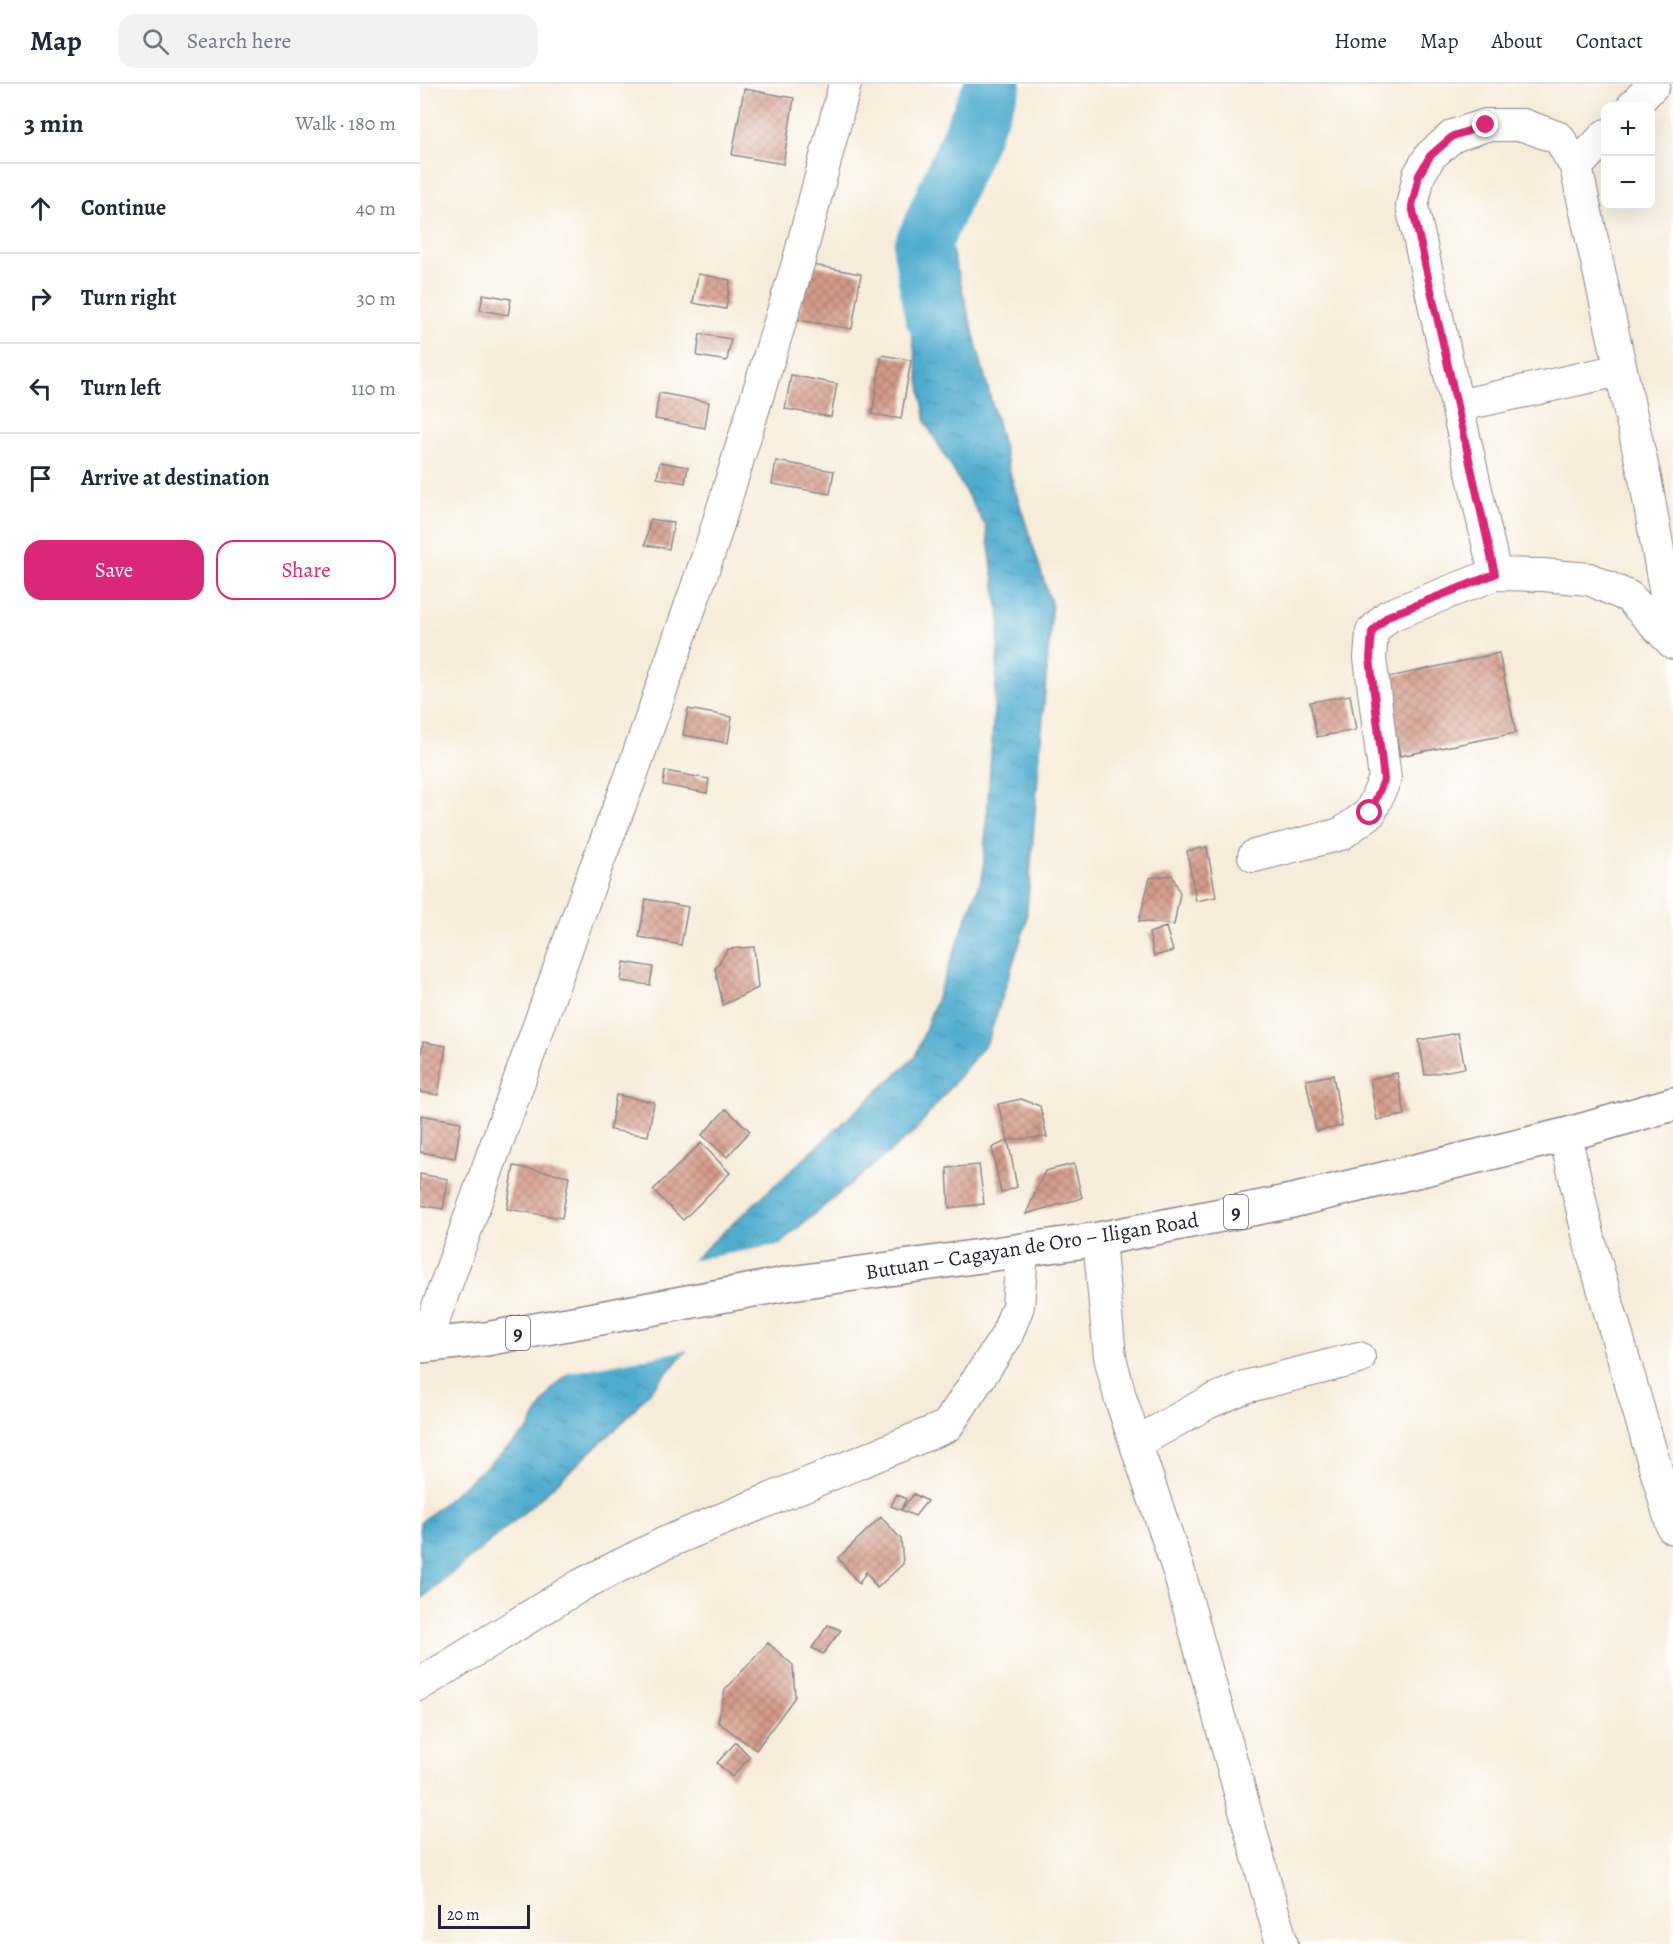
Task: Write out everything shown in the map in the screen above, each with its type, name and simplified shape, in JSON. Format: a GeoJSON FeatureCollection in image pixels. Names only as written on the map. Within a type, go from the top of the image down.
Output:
{"type":"FeatureCollection","features":[{"type":"Feature","properties":{"kind":"highway","name":"Butuan – Cagayan de Oro – Iligan Road"},"geometry":{"type":"LineString","coordinates":[[422,1346],[486,1339],[791,1283],[1099,1239],[1292,1201],[1565,1134],[1673,1104]]}},
{"type":"Feature","properties":{"kind":"street"},"geometry":{"type":"LineString","coordinates":[[422,1346],[630,779],[711,547],[799,260],[845,84]]}},
{"type":"Feature","properties":{"kind":"street"},"geometry":{"type":"LineString","coordinates":[[1637,102],[1654,84]]}},
{"type":"Feature","properties":{"kind":"street"},"geometry":{"type":"LineString","coordinates":[[1495,574],[1412,206],[1419,175],[1430,156],[1453,136],[1486,125],[1523,125],[1558,138],[1576,167],[1646,483],[1673,634]]}},
{"type":"Feature","properties":{"kind":"street"},"geometry":{"type":"LineString","coordinates":[[1576,167],[1601,139]]}},
{"type":"Feature","properties":{"kind":"street"},"geometry":{"type":"LineString","coordinates":[[1457,406],[1620,370]]}},
{"type":"Feature","properties":{"kind":"street"},"geometry":{"type":"LineString","coordinates":[[1254,856],[1341,834],[1370,813],[1384,780],[1370,658],[1372,632],[1388,616],[1495,574],[1589,579],[1629,597],[1673,643]]}},
{"type":"Feature","properties":{"kind":"street"},"geometry":{"type":"LineString","coordinates":[[1565,1134],[1591,1247],[1673,1528]]}},
{"type":"Feature","properties":{"kind":"street"},"geometry":{"type":"LineString","coordinates":[[1099,1239],[1110,1357],[1120,1397],[1179,1572],[1282,1944]]}},
{"type":"Feature","properties":{"kind":"street"},"geometry":{"type":"LineString","coordinates":[[420,1684],[581,1585],[665,1543],[947,1426],[1006,1337],[1018,1306],[1022,1251]]}},
{"type":"Feature","properties":{"kind":"street"},"geometry":{"type":"LineString","coordinates":[[1136,1443],[1207,1403],[1245,1387],[1359,1358]]}},
{"type":"Feature","properties":{"kind":"water"},"geometry":{"type":"Polygon","coordinates":[[[948,236],[1012,480],[1052,606],[1026,923],[988,1041],[914,1132],[788,1236],[620,1425],[525,1512],[420,1600],[420,1523],[527,1431],[552,1389],[915,1057],[983,874],[1000,620],[986,527],[926,423],[897,241],[948,236]]]}},
{"type":"Feature","properties":{"kind":"pier"},"geometry":{"type":"Polygon","coordinates":[[[784,1244],[693,1349],[563,1374],[686,1261],[784,1244]]]}},
{"type":"Feature","properties":{"kind":"building"},"geometry":{"type":"Polygon","coordinates":[[[744,89],[794,98],[783,164],[732,155],[744,89]]]}},
{"type":"Feature","properties":{"kind":"building"},"geometry":{"type":"Polygon","coordinates":[[[808,264],[861,274],[852,329],[798,320],[808,264]]]}},
{"type":"Feature","properties":{"kind":"building"},"geometry":{"type":"Polygon","coordinates":[[[698,274],[730,280],[726,309],[693,303],[698,274]]]}},
{"type":"Feature","properties":{"kind":"building"},"geometry":{"type":"Polygon","coordinates":[[[483,294],[511,299],[508,315],[480,310],[483,294]]]}},
{"type":"Feature","properties":{"kind":"building"},"geometry":{"type":"Polygon","coordinates":[[[700,334],[731,339],[727,361],[697,356],[700,334]]]}},
{"type":"Feature","properties":{"kind":"building"},"geometry":{"type":"Polygon","coordinates":[[[882,355],[911,360],[901,419],[872,414],[882,355]]]}},
{"type":"Feature","properties":{"kind":"building"},"geometry":{"type":"Polygon","coordinates":[[[791,375],[837,384],[831,417],[785,409],[791,375]]]}},
{"type":"Feature","properties":{"kind":"building"},"geometry":{"type":"Polygon","coordinates":[[[659,393],[709,402],[705,428],[655,419],[659,393]]]}},
{"type":"Feature","properties":{"kind":"building"},"geometry":{"type":"Polygon","coordinates":[[[776,461],[834,471],[830,494],[772,484],[776,461]]]}},
{"type":"Feature","properties":{"kind":"building"},"geometry":{"type":"Polygon","coordinates":[[[660,462],[688,467],[685,483],[657,478],[660,462]]]}},
{"type":"Feature","properties":{"kind":"building"},"geometry":{"type":"Polygon","coordinates":[[[650,519],[674,523],[669,549],[645,545],[650,519]]]}},
{"type":"Feature","properties":{"kind":"building"},"geometry":{"type":"Polygon","coordinates":[[[1499,653],[1516,733],[1400,756],[1385,678],[1499,653]]]}},
{"type":"Feature","properties":{"kind":"building"},"geometry":{"type":"Polygon","coordinates":[[[1350,695],[1356,730],[1317,737],[1310,702],[1350,695]]]}},
{"type":"Feature","properties":{"kind":"building"},"geometry":{"type":"Polygon","coordinates":[[[688,709],[732,717],[728,743],[683,735],[688,709]]]}},
{"type":"Feature","properties":{"kind":"building"},"geometry":{"type":"Polygon","coordinates":[[[665,771],[709,779],[707,793],[663,785],[665,771]]]}},
{"type":"Feature","properties":{"kind":"building"},"geometry":{"type":"Polygon","coordinates":[[[1207,847],[1216,897],[1196,901],[1187,851],[1207,847]]]}},
{"type":"Feature","properties":{"kind":"building"},"geometry":{"type":"Polygon","coordinates":[[[1172,875],[1180,893],[1174,925],[1139,921],[1150,878],[1172,875]]]}},
{"type":"Feature","properties":{"kind":"building"},"geometry":{"type":"Polygon","coordinates":[[[646,899],[688,907],[681,945],[639,937],[646,899]]]}},
{"type":"Feature","properties":{"kind":"building"},"geometry":{"type":"Polygon","coordinates":[[[1166,927],[1173,951],[1154,956],[1149,933],[1166,927]]]}},
{"type":"Feature","properties":{"kind":"building"},"geometry":{"type":"Polygon","coordinates":[[[754,947],[758,988],[723,1005],[715,969],[728,949],[754,947]]]}},
{"type":"Feature","properties":{"kind":"building"},"geometry":{"type":"Polygon","coordinates":[[[624,962],[653,967],[650,985],[621,981],[624,962]]]}},
{"type":"Feature","properties":{"kind":"building"},"geometry":{"type":"Polygon","coordinates":[[[1458,1033],[1465,1068],[1425,1075],[1419,1040],[1458,1033]]]}},
{"type":"Feature","properties":{"kind":"building"},"geometry":{"type":"Polygon","coordinates":[[[423,1042],[446,1046],[438,1095],[420,1092],[420,1061],[423,1042]]]}},
{"type":"Feature","properties":{"kind":"building"},"geometry":{"type":"Polygon","coordinates":[[[1397,1073],[1405,1115],[1377,1120],[1370,1079],[1397,1073]]]}},
{"type":"Feature","properties":{"kind":"building"},"geometry":{"type":"Polygon","coordinates":[[[1333,1075],[1342,1126],[1316,1131],[1306,1080],[1333,1075]]]}},
{"type":"Feature","properties":{"kind":"building"},"geometry":{"type":"Polygon","coordinates":[[[616,1095],[654,1102],[648,1136],[610,1130],[616,1095]]]}},
{"type":"Feature","properties":{"kind":"building"},"geometry":{"type":"Polygon","coordinates":[[[1021,1099],[1040,1106],[1047,1137],[1008,1140],[998,1104],[1021,1099]]]}},
{"type":"Feature","properties":{"kind":"building"},"geometry":{"type":"Polygon","coordinates":[[[726,1109],[750,1131],[727,1157],[702,1135],[726,1109]]]}},
{"type":"Feature","properties":{"kind":"building"},"geometry":{"type":"Polygon","coordinates":[[[421,1115],[461,1122],[455,1158],[420,1152],[421,1115]]]}},
{"type":"Feature","properties":{"kind":"building"},"geometry":{"type":"Polygon","coordinates":[[[1008,1140],[1017,1187],[1001,1193],[992,1148],[1008,1140]]]}},
{"type":"Feature","properties":{"kind":"building"},"geometry":{"type":"Polygon","coordinates":[[[701,1143],[730,1173],[683,1220],[653,1190],[701,1143]]]}},
{"type":"Feature","properties":{"kind":"building"},"geometry":{"type":"Polygon","coordinates":[[[1074,1164],[1082,1198],[1026,1214],[1045,1171],[1074,1164]]]}},
{"type":"Feature","properties":{"kind":"building"},"geometry":{"type":"Polygon","coordinates":[[[979,1165],[984,1204],[949,1208],[947,1168],[979,1165]]]}},
{"type":"Feature","properties":{"kind":"building"},"geometry":{"type":"Polygon","coordinates":[[[514,1166],[569,1176],[562,1218],[507,1209],[514,1166]]]}},
{"type":"Feature","properties":{"kind":"building"},"geometry":{"type":"Polygon","coordinates":[[[420,1174],[448,1179],[443,1209],[420,1205],[420,1174]]]}},
{"type":"Feature","properties":{"kind":"building"},"geometry":{"type":"Polygon","coordinates":[[[897,1494],[906,1499],[901,1510],[891,1506],[897,1494]]]}},
{"type":"Feature","properties":{"kind":"building"},"geometry":{"type":"Polygon","coordinates":[[[914,1494],[927,1501],[915,1516],[901,1510],[914,1494]]]}},
{"type":"Feature","properties":{"kind":"building"},"geometry":{"type":"Polygon","coordinates":[[[881,1517],[901,1539],[903,1564],[877,1588],[866,1572],[859,1584],[838,1558],[881,1517]]]}},
{"type":"Feature","properties":{"kind":"building"},"geometry":{"type":"Polygon","coordinates":[[[828,1625],[841,1630],[823,1654],[812,1648],[828,1625]]]}},
{"type":"Feature","properties":{"kind":"building"},"geometry":{"type":"Polygon","coordinates":[[[768,1643],[793,1665],[795,1697],[756,1750],[718,1722],[725,1690],[768,1643]]]}},
{"type":"Feature","properties":{"kind":"building"},"geometry":{"type":"Polygon","coordinates":[[[736,1742],[750,1757],[732,1777],[717,1763],[736,1742]]]}},
{"type":"Feature","properties":{"kind":"waterway"},"geometry":{"type":"LineString","coordinates":[[932,314],[921,249],[993,84]]}},
{"type":"Feature","properties":{"kind":"route"},"geometry":{"type":"LineString","coordinates":[[1370,813],[1384,780],[1370,658],[1372,632],[1388,616],[1495,574],[1412,206],[1419,175],[1430,156],[1453,136],[1486,125]]}}]}
